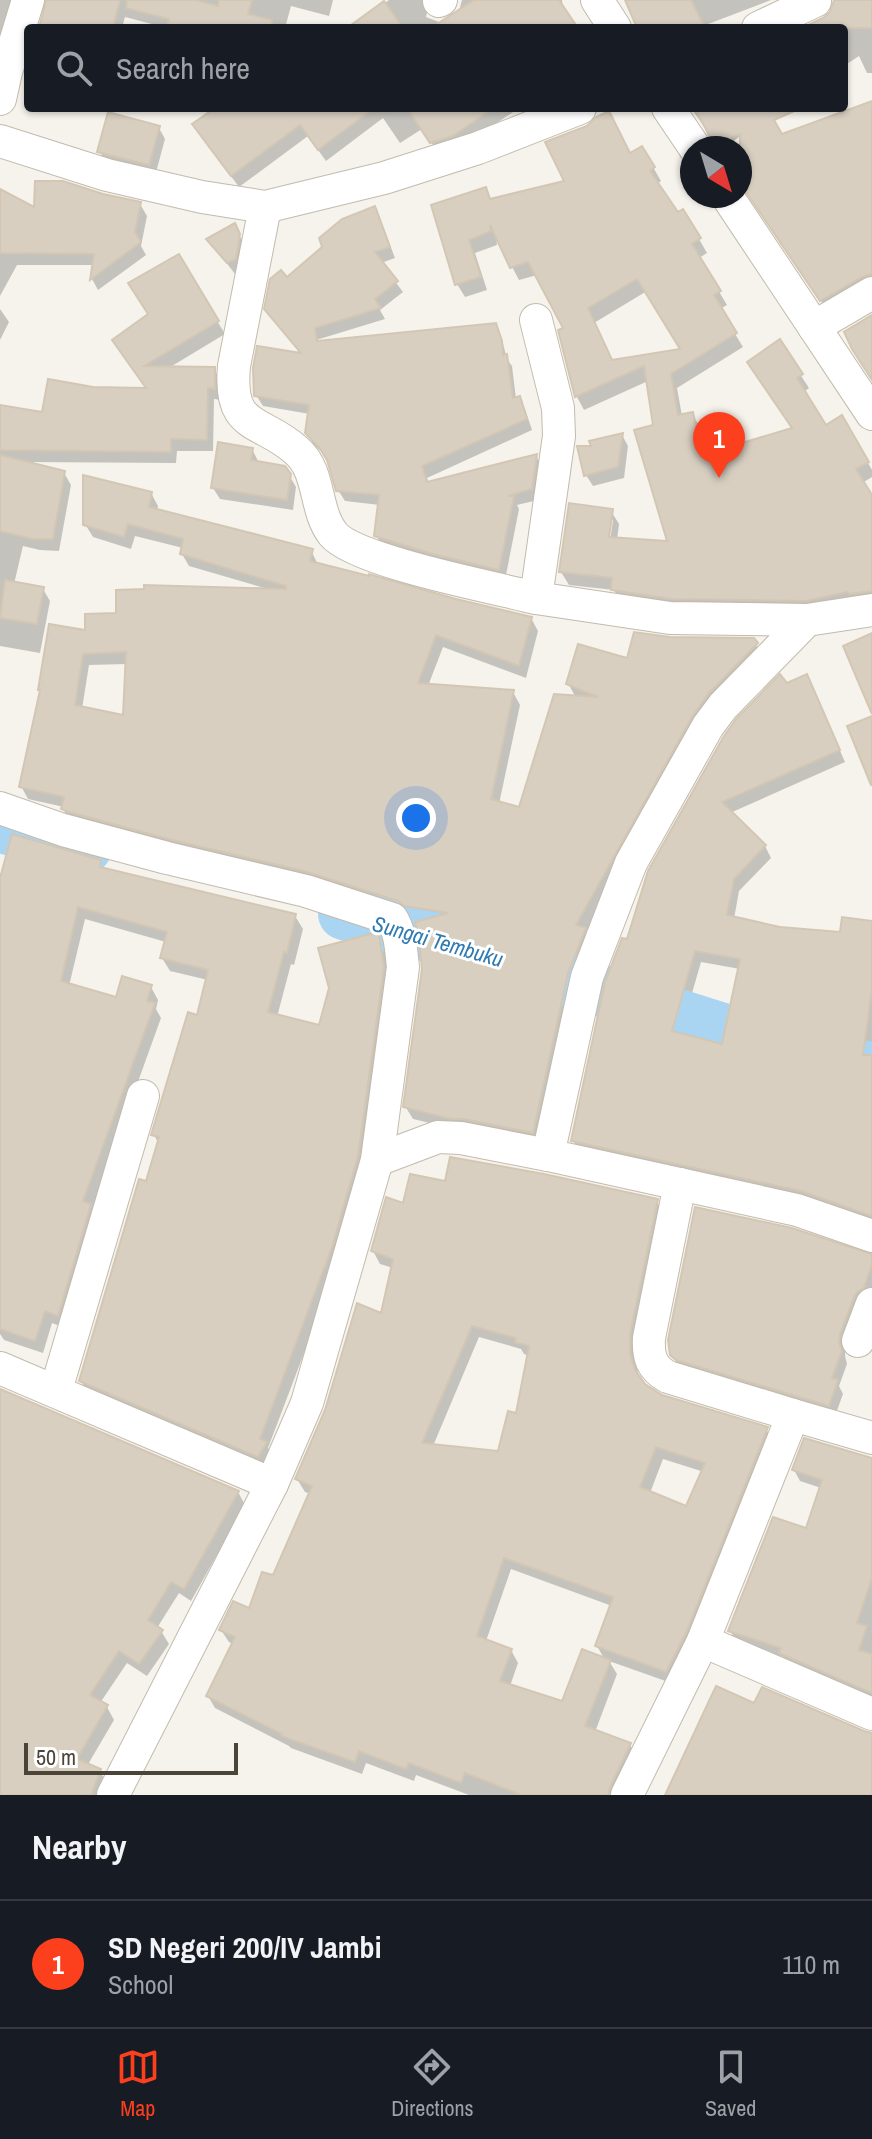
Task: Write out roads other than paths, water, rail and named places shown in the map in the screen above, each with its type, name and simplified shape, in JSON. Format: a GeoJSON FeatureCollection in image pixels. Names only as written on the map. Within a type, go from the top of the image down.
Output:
{"type":"FeatureCollection","features":[{"type":"Feature","properties":{"kind":"street"},"geometry":{"type":"LineString","coordinates":[[2,81],[28,0]]}},
{"type":"Feature","properties":{"kind":"street"},"geometry":{"type":"LineString","coordinates":[[597,0],[612,24]]}},
{"type":"Feature","properties":{"kind":"street"},"geometry":{"type":"LineString","coordinates":[[766,24],[815,1]]}},
{"type":"Feature","properties":{"kind":"street"},"geometry":{"type":"LineString","coordinates":[[0,141],[107,175],[202,197],[265,207],[384,178],[478,148],[570,112]]}},
{"type":"Feature","properties":{"kind":"street"},"geometry":{"type":"LineString","coordinates":[[671,112],[687,136]]}},
{"type":"Feature","properties":{"kind":"street"},"geometry":{"type":"LineString","coordinates":[[265,207],[234,366],[232,382],[237,407],[260,428],[300,453],[307,462],[327,525],[335,537],[354,550],[420,570],[536,598],[670,618],[807,620],[872,610]]}},
{"type":"Feature","properties":{"kind":"street"},"geometry":{"type":"LineString","coordinates":[[735,208],[872,414]]}},
{"type":"Feature","properties":{"kind":"street"},"geometry":{"type":"LineString","coordinates":[[814,327],[872,293]]}},
{"type":"Feature","properties":{"kind":"street"},"geometry":{"type":"LineString","coordinates":[[536,320],[558,408],[559,436],[536,598]]}},
{"type":"Feature","properties":{"kind":"street"},"geometry":{"type":"LineString","coordinates":[[548,1155],[586,983],[631,863],[708,726],[723,706],[807,620]]}},
{"type":"Feature","properties":{"kind":"street"},"geometry":{"type":"LineString","coordinates":[[0,808],[63,830],[306,891],[392,919],[403,967],[377,1160],[307,1403],[272,1484],[113,1795]]}},
{"type":"Feature","properties":{"kind":"street"},"geometry":{"type":"LineString","coordinates":[[56,1390],[143,1096]]}},
{"type":"Feature","properties":{"kind":"street"},"geometry":{"type":"LineString","coordinates":[[377,1160],[438,1137],[461,1138],[797,1210],[872,1236]]}},
{"type":"Feature","properties":{"kind":"street"},"geometry":{"type":"LineString","coordinates":[[680,1184],[649,1338],[651,1362],[668,1377],[872,1438]]}},
{"type":"Feature","properties":{"kind":"street"},"geometry":{"type":"LineString","coordinates":[[858,1341],[872,1304]]}},
{"type":"Feature","properties":{"kind":"street"},"geometry":{"type":"LineString","coordinates":[[0,1368],[272,1484]]}},
{"type":"Feature","properties":{"kind":"street"},"geometry":{"type":"LineString","coordinates":[[627,1795],[703,1641],[793,1415]]}},
{"type":"Feature","properties":{"kind":"street"},"geometry":{"type":"LineString","coordinates":[[703,1641],[872,1714]]}},
{"type":"Feature","properties":{"kind":"waterway","name":"Sungai Tembuku"},"geometry":{"type":"LineString","coordinates":[[0,827],[86,848]]}},
{"type":"Feature","properties":{"kind":"waterway","name":"Sungai Tembuku"},"geometry":{"type":"LineString","coordinates":[[344,914],[428,936],[815,1058],[872,1068]]}},
{"type":"Feature","properties":{"kind":"place","name":"SD Negeri 200/IV Jambi"},"geometry":{"type":"Point","coordinates":[719,478]}}]}
